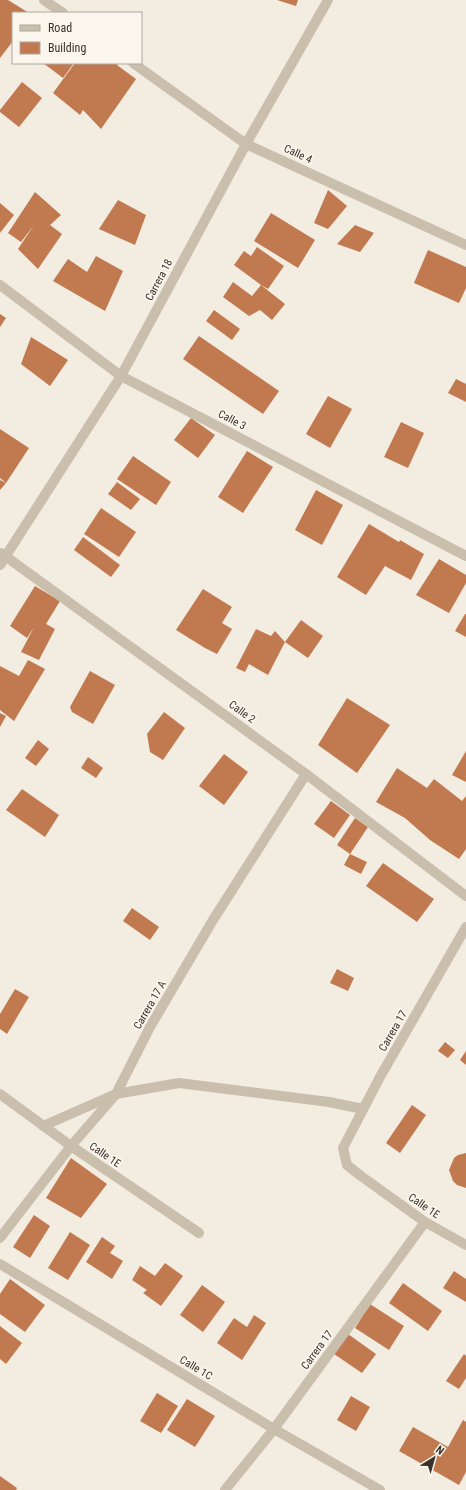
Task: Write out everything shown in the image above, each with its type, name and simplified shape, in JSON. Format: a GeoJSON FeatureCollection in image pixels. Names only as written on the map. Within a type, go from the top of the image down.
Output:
{"type":"FeatureCollection","features":[{"type":"Feature","properties":{"kind":"street"},"geometry":{"type":"LineString","coordinates":[[44,0],[61,12]]}},
{"type":"Feature","properties":{"kind":"street","name":"Carrera 18"},"geometry":{"type":"LineString","coordinates":[[2,558],[121,376],[246,144],[328,0]]}},
{"type":"Feature","properties":{"kind":"street","name":"Calle 4"},"geometry":{"type":"LineString","coordinates":[[134,64],[246,144],[466,245]]}},
{"type":"Feature","properties":{"kind":"street","name":"Calle 3"},"geometry":{"type":"LineString","coordinates":[[0,285],[121,376],[466,556]]}},
{"type":"Feature","properties":{"kind":"street","name":"Calle 2"},"geometry":{"type":"LineString","coordinates":[[2,558],[306,774],[466,896]]}},
{"type":"Feature","properties":{"kind":"street","name":"Carrera 17 A"},"geometry":{"type":"LineString","coordinates":[[0,1238],[71,1146],[116,1094],[150,1027],[213,920],[306,774]]}},
{"type":"Feature","properties":{"kind":"street","name":"Carrera 17"},"geometry":{"type":"LineString","coordinates":[[343,1148],[363,1109],[466,927]]}},
{"type":"Feature","properties":{"kind":"street"},"geometry":{"type":"LineString","coordinates":[[43,1126],[116,1094],[179,1083],[329,1102],[363,1109]]}},
{"type":"Feature","properties":{"kind":"street","name":"Calle 1E"},"geometry":{"type":"LineString","coordinates":[[0,1094],[71,1146],[199,1233]]}},
{"type":"Feature","properties":{"kind":"street","name":"Calle 1E"},"geometry":{"type":"LineString","coordinates":[[343,1148],[347,1165],[361,1176],[424,1222],[466,1244]]}},
{"type":"Feature","properties":{"kind":"street","name":"Carrera 17"},"geometry":{"type":"LineString","coordinates":[[225,1490],[274,1429],[424,1222]]}},
{"type":"Feature","properties":{"kind":"street","name":"Calle 1C"},"geometry":{"type":"LineString","coordinates":[[0,1264],[274,1429],[380,1490]]}},
{"type":"Feature","properties":{"kind":"building"},"geometry":{"type":"Polygon","coordinates":[[[0,0],[8,0],[27,12],[12,12],[12,42],[0,58],[0,0]]]}},
{"type":"Feature","properties":{"kind":"building"},"geometry":{"type":"Polygon","coordinates":[[[277,0],[298,0],[296,6],[277,0]]]}},
{"type":"Feature","properties":{"kind":"building"},"geometry":{"type":"Polygon","coordinates":[[[44,64],[73,64],[63,78],[44,64]]]}},
{"type":"Feature","properties":{"kind":"building"},"geometry":{"type":"Polygon","coordinates":[[[74,64],[118,64],[136,79],[101,129],[83,110],[80,115],[53,93],[74,64]]]}},
{"type":"Feature","properties":{"kind":"building"},"geometry":{"type":"Polygon","coordinates":[[[22,82],[42,98],[19,127],[0,112],[0,110],[22,82]]]}},
{"type":"Feature","properties":{"kind":"building"},"geometry":{"type":"Polygon","coordinates":[[[328,190],[347,206],[328,229],[314,223],[328,190]]]}},
{"type":"Feature","properties":{"kind":"building"},"geometry":{"type":"Polygon","coordinates":[[[35,192],[61,215],[50,225],[62,234],[38,269],[18,249],[34,225],[21,242],[8,233],[35,192]]]}},
{"type":"Feature","properties":{"kind":"building"},"geometry":{"type":"Polygon","coordinates":[[[118,200],[146,215],[135,245],[99,229],[118,200]]]}},
{"type":"Feature","properties":{"kind":"building"},"geometry":{"type":"Polygon","coordinates":[[[0,203],[14,215],[0,233],[0,203]]]}},
{"type":"Feature","properties":{"kind":"building"},"geometry":{"type":"Polygon","coordinates":[[[271,213],[315,240],[298,268],[254,241],[271,213]]]}},
{"type":"Feature","properties":{"kind":"building"},"geometry":{"type":"Polygon","coordinates":[[[355,225],[374,233],[360,252],[337,244],[355,225]]]}},
{"type":"Feature","properties":{"kind":"building"},"geometry":{"type":"Polygon","coordinates":[[[257,247],[284,266],[268,289],[234,265],[244,251],[251,256],[257,247]]]}},
{"type":"Feature","properties":{"kind":"building"},"geometry":{"type":"Polygon","coordinates":[[[428,250],[466,267],[466,288],[459,303],[414,283],[428,250]]]}},
{"type":"Feature","properties":{"kind":"building"},"geometry":{"type":"Polygon","coordinates":[[[96,256],[123,271],[105,311],[53,281],[68,259],[87,272],[96,256]]]}},
{"type":"Feature","properties":{"kind":"building"},"geometry":{"type":"Polygon","coordinates":[[[233,282],[252,296],[261,285],[285,304],[272,320],[260,310],[249,316],[223,297],[233,282]]]}},
{"type":"Feature","properties":{"kind":"building"},"geometry":{"type":"Polygon","coordinates":[[[214,310],[240,329],[232,340],[206,321],[214,310]]]}},
{"type":"Feature","properties":{"kind":"building"},"geometry":{"type":"Polygon","coordinates":[[[0,314],[6,318],[0,327],[0,314]]]}},
{"type":"Feature","properties":{"kind":"building"},"geometry":{"type":"Polygon","coordinates":[[[199,336],[279,391],[263,414],[183,359],[199,336]]]}},
{"type":"Feature","properties":{"kind":"building"},"geometry":{"type":"Polygon","coordinates":[[[31,337],[68,360],[50,386],[21,364],[31,337]]]}},
{"type":"Feature","properties":{"kind":"building"},"geometry":{"type":"Polygon","coordinates":[[[456,379],[466,384],[466,402],[448,393],[456,379]]]}},
{"type":"Feature","properties":{"kind":"building"},"geometry":{"type":"Polygon","coordinates":[[[328,396],[352,409],[330,448],[306,434],[328,396]]]}},
{"type":"Feature","properties":{"kind":"building"},"geometry":{"type":"Polygon","coordinates":[[[191,418],[215,435],[198,458],[174,440],[191,418]]]}},
{"type":"Feature","properties":{"kind":"building"},"geometry":{"type":"Polygon","coordinates":[[[401,422],[424,433],[408,468],[384,457],[401,422]]]}},
{"type":"Feature","properties":{"kind":"building"},"geometry":{"type":"Polygon","coordinates":[[[0,429],[29,448],[6,483],[0,478],[0,429]]]}},
{"type":"Feature","properties":{"kind":"building"},"geometry":{"type":"Polygon","coordinates":[[[247,451],[273,467],[243,513],[218,497],[247,451]]]}},
{"type":"Feature","properties":{"kind":"building"},"geometry":{"type":"Polygon","coordinates":[[[133,456],[171,482],[156,505],[117,479],[133,456]]]}},
{"type":"Feature","properties":{"kind":"building"},"geometry":{"type":"Polygon","coordinates":[[[0,480],[6,483],[0,490],[0,480]]]}},
{"type":"Feature","properties":{"kind":"building"},"geometry":{"type":"Polygon","coordinates":[[[117,482],[140,499],[131,510],[108,494],[117,482]]]}},
{"type":"Feature","properties":{"kind":"building"},"geometry":{"type":"Polygon","coordinates":[[[316,490],[343,505],[322,545],[295,530],[316,490]]]}},
{"type":"Feature","properties":{"kind":"building"},"geometry":{"type":"Polygon","coordinates":[[[101,508],[136,532],[119,557],[84,534],[101,508]]]}},
{"type":"Feature","properties":{"kind":"building"},"geometry":{"type":"Polygon","coordinates":[[[369,524],[399,542],[400,540],[424,554],[411,580],[385,566],[366,595],[337,577],[369,524]]]}},
{"type":"Feature","properties":{"kind":"building"},"geometry":{"type":"Polygon","coordinates":[[[83,537],[120,565],[111,577],[74,550],[83,537]]]}},
{"type":"Feature","properties":{"kind":"building"},"geometry":{"type":"Polygon","coordinates":[[[439,559],[466,575],[466,583],[449,613],[416,595],[439,559]]]}},
{"type":"Feature","properties":{"kind":"building"},"geometry":{"type":"Polygon","coordinates":[[[35,586],[60,601],[46,624],[55,629],[39,660],[21,652],[34,627],[27,638],[10,626],[35,586]]]}},
{"type":"Feature","properties":{"kind":"building"},"geometry":{"type":"Polygon","coordinates":[[[203,589],[232,607],[222,623],[232,629],[217,654],[176,630],[203,589]]]}},
{"type":"Feature","properties":{"kind":"building"},"geometry":{"type":"Polygon","coordinates":[[[466,614],[466,637],[455,631],[466,614]]]}},
{"type":"Feature","properties":{"kind":"building"},"geometry":{"type":"Polygon","coordinates":[[[301,620],[323,636],[308,658],[285,642],[301,620]]]}},
{"type":"Feature","properties":{"kind":"building"},"geometry":{"type":"Polygon","coordinates":[[[256,629],[271,636],[275,631],[285,642],[268,675],[249,664],[245,672],[236,668],[256,629]]]}},
{"type":"Feature","properties":{"kind":"building"},"geometry":{"type":"Polygon","coordinates":[[[28,660],[45,669],[14,721],[0,710],[0,666],[19,676],[28,660]]]}},
{"type":"Feature","properties":{"kind":"building"},"geometry":{"type":"Polygon","coordinates":[[[90,671],[115,685],[93,724],[72,712],[70,707],[90,671]]]}},
{"type":"Feature","properties":{"kind":"building"},"geometry":{"type":"Polygon","coordinates":[[[347,698],[390,725],[357,773],[318,745],[347,698]]]}},
{"type":"Feature","properties":{"kind":"building"},"geometry":{"type":"Polygon","coordinates":[[[164,712],[185,728],[163,760],[150,752],[147,734],[164,712]]]}},
{"type":"Feature","properties":{"kind":"building"},"geometry":{"type":"Polygon","coordinates":[[[0,713],[6,716],[0,727],[0,713]]]}},
{"type":"Feature","properties":{"kind":"building"},"geometry":{"type":"Polygon","coordinates":[[[38,740],[49,749],[36,766],[25,758],[38,740]]]}},
{"type":"Feature","properties":{"kind":"building"},"geometry":{"type":"Polygon","coordinates":[[[466,751],[466,782],[452,775],[466,751]]]}},
{"type":"Feature","properties":{"kind":"building"},"geometry":{"type":"Polygon","coordinates":[[[224,754],[248,772],[224,805],[199,786],[224,754]]]}},
{"type":"Feature","properties":{"kind":"building"},"geometry":{"type":"Polygon","coordinates":[[[88,757],[103,768],[96,778],[81,768],[88,757]]]}},
{"type":"Feature","properties":{"kind":"building"},"geometry":{"type":"Polygon","coordinates":[[[397,768],[427,788],[434,779],[462,801],[466,796],[466,849],[459,859],[430,840],[405,818],[376,802],[397,768]]]}},
{"type":"Feature","properties":{"kind":"building"},"geometry":{"type":"Polygon","coordinates":[[[22,789],[59,815],[45,837],[6,810],[22,789]]]}},
{"type":"Feature","properties":{"kind":"building"},"geometry":{"type":"Polygon","coordinates":[[[331,801],[350,815],[334,838],[314,824],[331,801]]]}},
{"type":"Feature","properties":{"kind":"building"},"geometry":{"type":"Polygon","coordinates":[[[355,818],[368,827],[350,854],[337,845],[355,818]]]}},
{"type":"Feature","properties":{"kind":"building"},"geometry":{"type":"Polygon","coordinates":[[[350,854],[367,862],[361,874],[344,865],[350,854]]]}},
{"type":"Feature","properties":{"kind":"building"},"geometry":{"type":"Polygon","coordinates":[[[383,863],[434,899],[417,922],[366,886],[383,863]]]}},
{"type":"Feature","properties":{"kind":"building"},"geometry":{"type":"Polygon","coordinates":[[[132,908],[159,927],[150,940],[123,921],[132,908]]]}},
{"type":"Feature","properties":{"kind":"building"},"geometry":{"type":"Polygon","coordinates":[[[337,969],[354,978],[348,991],[330,983],[337,969]]]}},
{"type":"Feature","properties":{"kind":"building"},"geometry":{"type":"Polygon","coordinates":[[[15,989],[29,997],[7,1034],[0,1029],[0,1014],[15,989]]]}},
{"type":"Feature","properties":{"kind":"building"},"geometry":{"type":"Polygon","coordinates":[[[445,1042],[455,1050],[448,1058],[438,1051],[445,1042]]]}},
{"type":"Feature","properties":{"kind":"building"},"geometry":{"type":"Polygon","coordinates":[[[466,1051],[466,1065],[460,1060],[466,1051]]]}},
{"type":"Feature","properties":{"kind":"building"},"geometry":{"type":"Polygon","coordinates":[[[412,1105],[426,1115],[400,1153],[386,1143],[412,1105]]]}},
{"type":"Feature","properties":{"kind":"building"},"geometry":{"type":"Polygon","coordinates":[[[466,1153],[466,1188],[457,1185],[453,1181],[449,1170],[454,1158],[458,1155],[466,1153]]]}},
{"type":"Feature","properties":{"kind":"building"},"geometry":{"type":"Polygon","coordinates":[[[71,1158],[107,1184],[81,1218],[46,1198],[71,1158]]]}},
{"type":"Feature","properties":{"kind":"building"},"geometry":{"type":"Polygon","coordinates":[[[34,1215],[50,1226],[30,1258],[13,1247],[34,1215]]]}},
{"type":"Feature","properties":{"kind":"building"},"geometry":{"type":"Polygon","coordinates":[[[70,1232],[90,1245],[68,1280],[48,1268],[70,1232]]]}},
{"type":"Feature","properties":{"kind":"building"},"geometry":{"type":"Polygon","coordinates":[[[102,1237],[115,1246],[110,1253],[123,1261],[112,1279],[86,1262],[102,1237]]]}},
{"type":"Feature","properties":{"kind":"building"},"geometry":{"type":"Polygon","coordinates":[[[165,1263],[183,1276],[161,1306],[143,1293],[147,1290],[132,1280],[140,1266],[155,1276],[165,1263]]]}},
{"type":"Feature","properties":{"kind":"building"},"geometry":{"type":"Polygon","coordinates":[[[454,1271],[466,1279],[466,1302],[443,1288],[454,1271]]]}},
{"type":"Feature","properties":{"kind":"building"},"geometry":{"type":"Polygon","coordinates":[[[10,1279],[45,1305],[25,1332],[0,1314],[0,1294],[10,1279]]]}},
{"type":"Feature","properties":{"kind":"building"},"geometry":{"type":"Polygon","coordinates":[[[403,1283],[442,1311],[428,1331],[389,1303],[403,1283]]]}},
{"type":"Feature","properties":{"kind":"building"},"geometry":{"type":"Polygon","coordinates":[[[202,1285],[225,1302],[203,1332],[180,1315],[202,1285]]]}},
{"type":"Feature","properties":{"kind":"building"},"geometry":{"type":"Polygon","coordinates":[[[370,1304],[404,1326],[389,1350],[355,1328],[370,1304]]]}},
{"type":"Feature","properties":{"kind":"building"},"geometry":{"type":"Polygon","coordinates":[[[254,1315],[266,1323],[242,1360],[217,1343],[234,1318],[247,1327],[254,1315]]]}},
{"type":"Feature","properties":{"kind":"building"},"geometry":{"type":"Polygon","coordinates":[[[0,1326],[22,1343],[6,1364],[0,1359],[0,1326]]]}},
{"type":"Feature","properties":{"kind":"building"},"geometry":{"type":"Polygon","coordinates":[[[348,1334],[376,1354],[362,1373],[334,1354],[348,1334]]]}},
{"type":"Feature","properties":{"kind":"building"},"geometry":{"type":"Polygon","coordinates":[[[464,1354],[466,1356],[466,1378],[459,1389],[446,1381],[464,1354]]]}},
{"type":"Feature","properties":{"kind":"building"},"geometry":{"type":"Polygon","coordinates":[[[157,1393],[178,1406],[161,1433],[140,1421],[157,1393]]]}},
{"type":"Feature","properties":{"kind":"building"},"geometry":{"type":"Polygon","coordinates":[[[351,1396],[370,1407],[356,1431],[337,1420],[351,1396]]]}},
{"type":"Feature","properties":{"kind":"building"},"geometry":{"type":"Polygon","coordinates":[[[187,1399],[215,1416],[195,1447],[167,1430],[187,1399]]]}},
{"type":"Feature","properties":{"kind":"building"},"geometry":{"type":"Polygon","coordinates":[[[463,1420],[466,1422],[466,1472],[459,1485],[399,1451],[413,1427],[448,1447],[463,1420]]]}},
{"type":"Feature","properties":{"kind":"building"},"geometry":{"type":"Polygon","coordinates":[[[0,1476],[17,1488],[16,1490],[0,1490],[0,1476]]]}}]}
